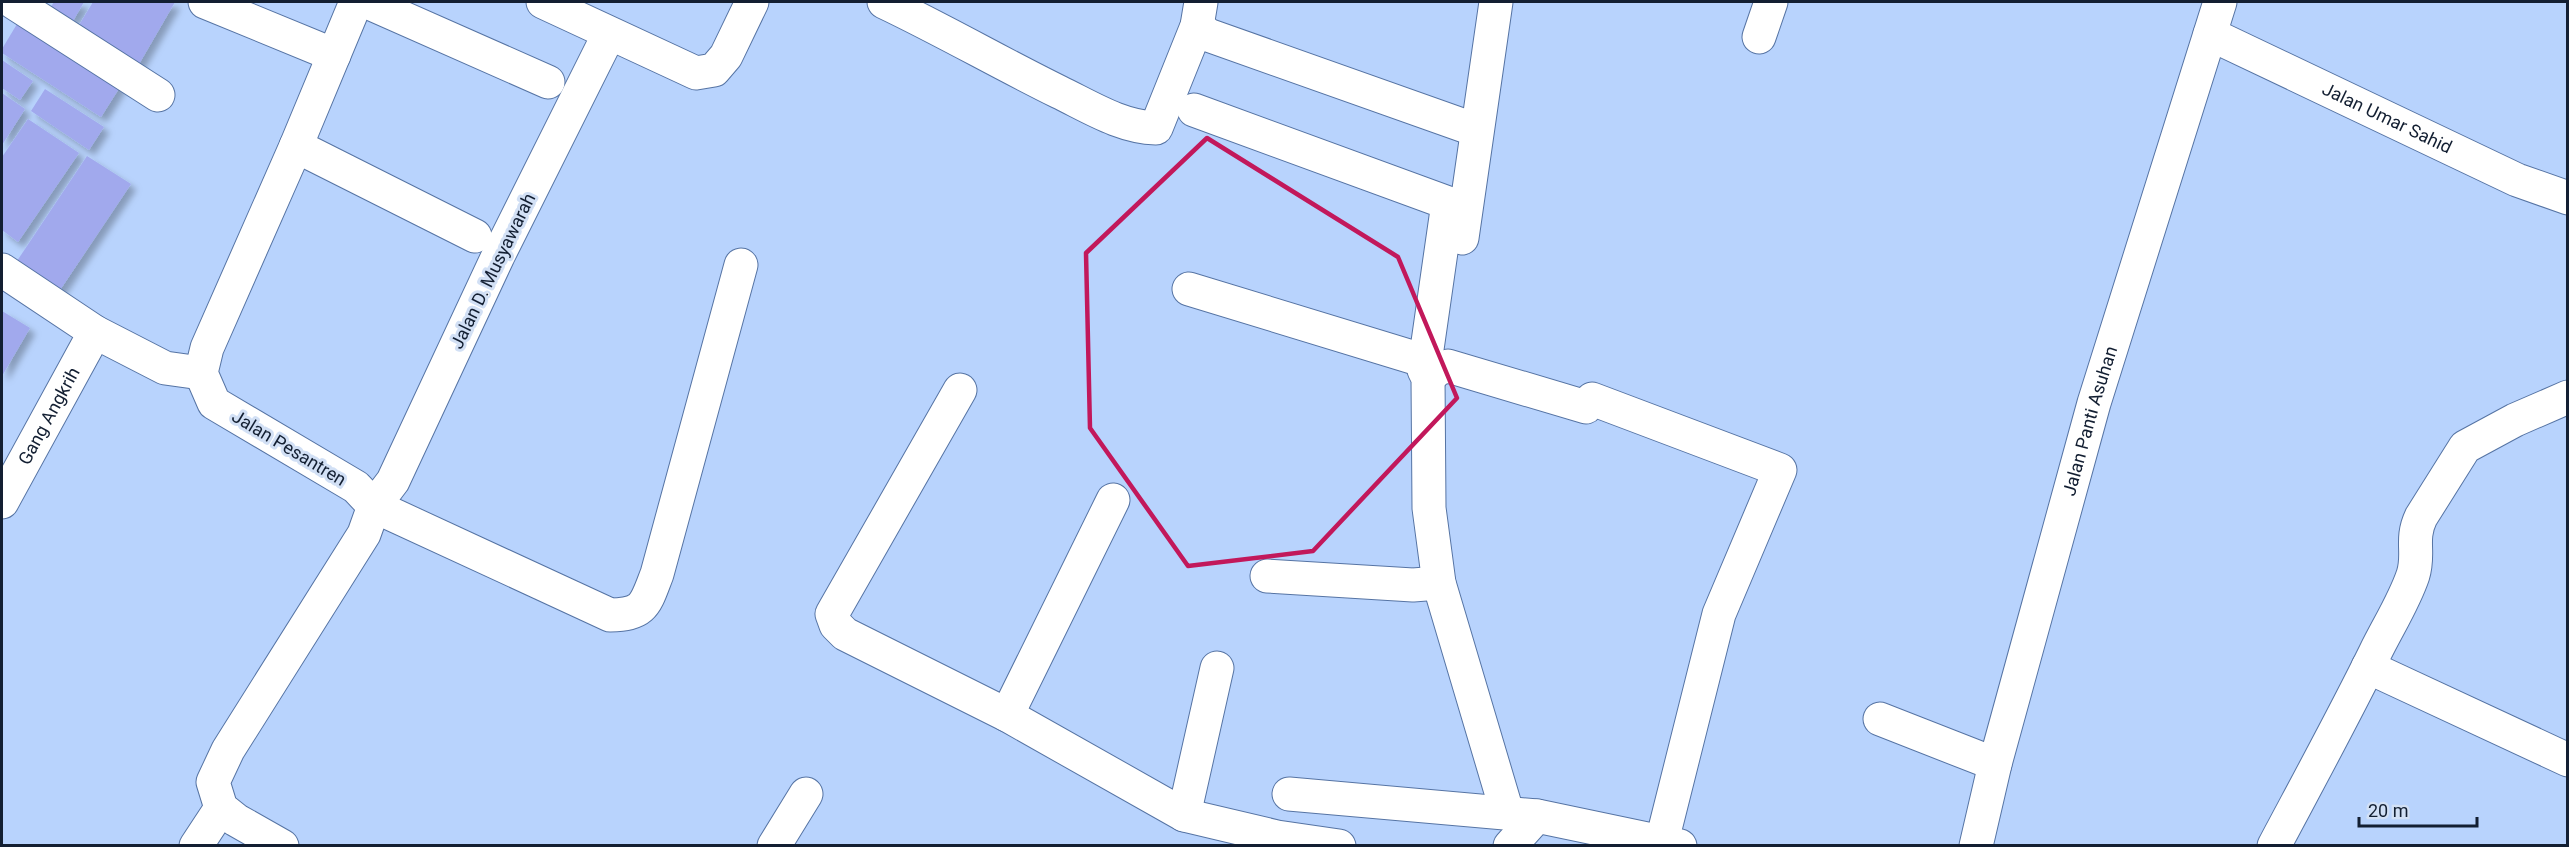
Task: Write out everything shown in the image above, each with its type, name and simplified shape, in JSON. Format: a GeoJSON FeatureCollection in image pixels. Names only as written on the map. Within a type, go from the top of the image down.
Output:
{"type":"FeatureCollection","features":[{"type":"Feature","properties":{"kind":"street"},"geometry":{"type":"LineString","coordinates":[[13,2],[158,95]]}},
{"type":"Feature","properties":{"kind":"street"},"geometry":{"type":"LineString","coordinates":[[205,2],[334,55]]}},
{"type":"Feature","properties":{"kind":"street"},"geometry":{"type":"LineString","coordinates":[[2,270],[95,332],[165,368],[201,373],[207,348],[296,146],[356,2]]}},
{"type":"Feature","properties":{"kind":"street"},"geometry":{"type":"LineString","coordinates":[[367,2],[548,82]]}},
{"type":"Feature","properties":{"kind":"street"},"geometry":{"type":"LineString","coordinates":[[543,2],[696,73],[714,70],[726,56],[752,2]]}},
{"type":"Feature","properties":{"kind":"street"},"geometry":{"type":"LineString","coordinates":[[884,2],[996,61],[1136,128],[1156,128],[1199,14]]}},
{"type":"Feature","properties":{"kind":"street"},"geometry":{"type":"LineString","coordinates":[[1430,369],[1467,212],[1476,130],[1496,2]]}},
{"type":"Feature","properties":{"kind":"street"},"geometry":{"type":"LineString","coordinates":[[1759,37],[1771,2]]}},
{"type":"Feature","properties":{"kind":"street","name":"Jalan Panti Asuhan"},"geometry":{"type":"LineString","coordinates":[[1976,846],[1995,764],[2094,403],[2220,2]]}},
{"type":"Feature","properties":{"kind":"street"},"geometry":{"type":"LineString","coordinates":[[1199,14],[1208,35],[1476,130]]}},
{"type":"Feature","properties":{"kind":"street","name":"Jalan D. Musyawarah"},"geometry":{"type":"LineString","coordinates":[[374,506],[393,481],[498,256],[609,34]]}},
{"type":"Feature","properties":{"kind":"street","name":"Jalan Umar Sahid"},"geometry":{"type":"LineString","coordinates":[[2210,34],[2517,180],[2568,198]]}},
{"type":"Feature","properties":{"kind":"street"},"geometry":{"type":"LineString","coordinates":[[1194,110],[1448,203],[1430,369],[1429,508],[1439,584],[1522,814],[1510,846]]}},
{"type":"Feature","properties":{"kind":"street"},"geometry":{"type":"LineString","coordinates":[[296,146],[475,236]]}},
{"type":"Feature","properties":{"kind":"street","name":"Jalan Pesantren"},"geometry":{"type":"LineString","coordinates":[[201,373],[214,403],[356,487],[374,506],[610,615],[632,614],[646,602],[657,574],[741,265]]}},
{"type":"Feature","properties":{"kind":"street"},"geometry":{"type":"LineString","coordinates":[[1189,289],[1430,369],[1448,366],[1586,407],[1592,399],[1780,470],[1719,614],[1671,843],[1522,814],[1289,794]]}},
{"type":"Feature","properties":{"kind":"street","name":"Gang Angkrih"},"geometry":{"type":"LineString","coordinates":[[2,502],[95,332]]}},
{"type":"Feature","properties":{"kind":"street"},"geometry":{"type":"LineString","coordinates":[[960,390],[832,615],[836,626],[845,634],[1007,715],[1184,814],[1277,837],[1339,846]]}},
{"type":"Feature","properties":{"kind":"street"},"geometry":{"type":"LineString","coordinates":[[2274,846],[2368,667],[2413,574],[2416,556],[2415,529],[2465,447],[2505,424],[2568,397]]}},
{"type":"Feature","properties":{"kind":"street"},"geometry":{"type":"LineString","coordinates":[[1007,715],[1113,500]]}},
{"type":"Feature","properties":{"kind":"street"},"geometry":{"type":"LineString","coordinates":[[282,846],[236,820],[221,808],[213,782],[228,750],[364,534],[374,506]]}},
{"type":"Feature","properties":{"kind":"street"},"geometry":{"type":"LineString","coordinates":[[1267,576],[1413,585],[1439,584]]}},
{"type":"Feature","properties":{"kind":"street"},"geometry":{"type":"LineString","coordinates":[[2368,667],[2568,760]]}},
{"type":"Feature","properties":{"kind":"street"},"geometry":{"type":"LineString","coordinates":[[1184,814],[1217,668]]}},
{"type":"Feature","properties":{"kind":"street"},"geometry":{"type":"LineString","coordinates":[[1880,719],[1995,764]]}},
{"type":"Feature","properties":{"kind":"street"},"geometry":{"type":"LineString","coordinates":[[774,846],[806,794]]}},
{"type":"Feature","properties":{"kind":"street"},"geometry":{"type":"LineString","coordinates":[[196,846],[221,808]]}},
{"type":"Feature","properties":{"kind":"highlighted area"},"geometry":{"type":"Polygon","coordinates":[[[1207,138],[1398,257],[1457,398],[1313,551],[1188,566],[1090,428],[1086,253],[1207,138]]]}},
{"type":"Feature","properties":{"kind":"building"},"geometry":{"type":"Polygon","coordinates":[[[54,2],[84,2],[73,21],[50,8],[54,2]]]}},
{"type":"Feature","properties":{"kind":"building"},"geometry":{"type":"Polygon","coordinates":[[[93,2],[175,2],[135,71],[73,35],[93,2]]]}},
{"type":"Feature","properties":{"kind":"building"},"geometry":{"type":"Polygon","coordinates":[[[23,14],[125,79],[101,117],[2,53],[2,49],[23,14]]]}},
{"type":"Feature","properties":{"kind":"building"},"geometry":{"type":"Polygon","coordinates":[[[2,60],[33,81],[20,100],[2,88],[2,60]]]}},
{"type":"Feature","properties":{"kind":"building"},"geometry":{"type":"Polygon","coordinates":[[[45,89],[104,127],[89,150],[31,111],[45,89]]]}},
{"type":"Feature","properties":{"kind":"building"},"geometry":{"type":"Polygon","coordinates":[[[2,93],[25,109],[2,145],[2,93]]]}},
{"type":"Feature","properties":{"kind":"building"},"geometry":{"type":"Polygon","coordinates":[[[28,119],[79,153],[18,242],[2,230],[2,157],[28,119]]]}},
{"type":"Feature","properties":{"kind":"building"},"geometry":{"type":"Polygon","coordinates":[[[87,156],[131,184],[56,296],[13,267],[87,156]]]}},
{"type":"Feature","properties":{"kind":"building"},"geometry":{"type":"Polygon","coordinates":[[[2,311],[30,328],[2,376],[2,311]]]}}]}
